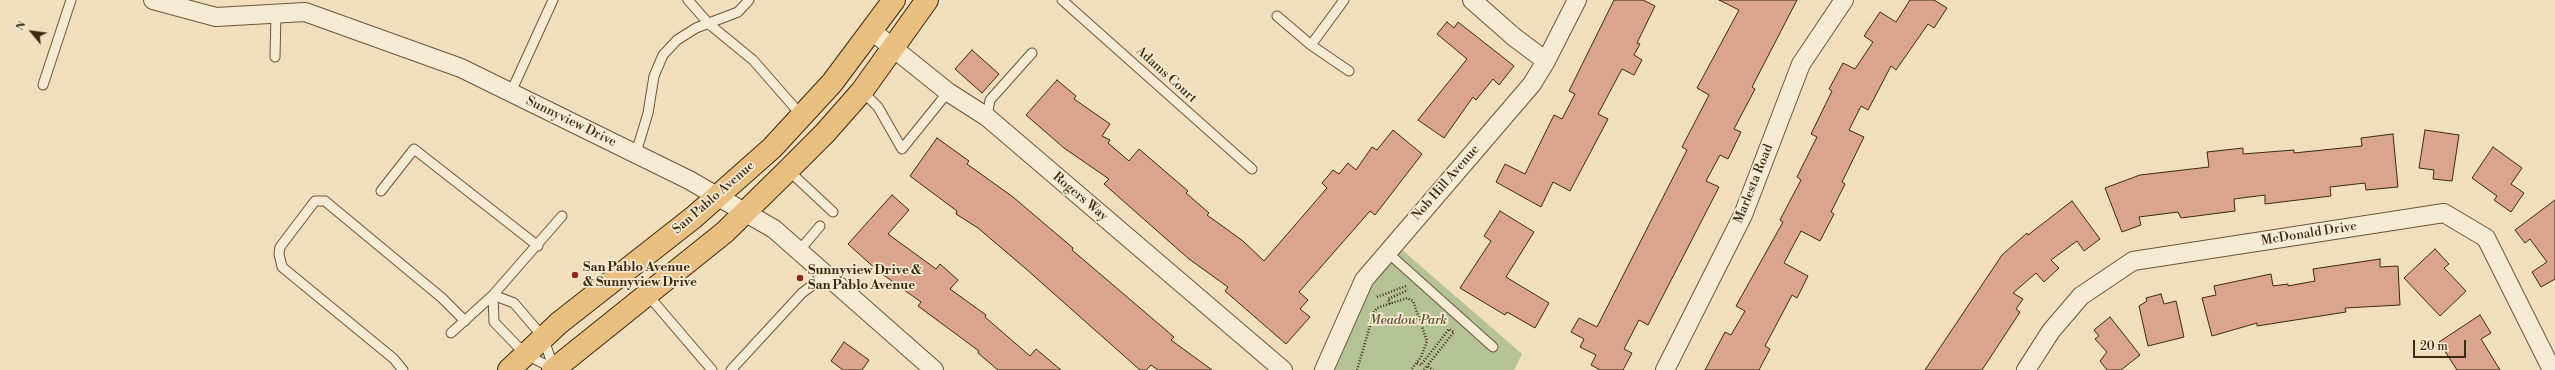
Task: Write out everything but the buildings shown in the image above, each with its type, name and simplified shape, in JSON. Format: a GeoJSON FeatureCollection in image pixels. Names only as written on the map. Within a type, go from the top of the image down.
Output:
{"type":"FeatureCollection","features":[{"type":"Feature","properties":{"kind":"main road","name":"San Pablo Avenue"},"geometry":{"type":"LineString","coordinates":[[509,370],[543,337],[717,196],[802,117],[872,31],[894,0]]}},
{"type":"Feature","properties":{"kind":"main road"},"geometry":{"type":"LineString","coordinates":[[554,370],[647,293],[725,232],[746,212],[825,133],[862,91],[927,0]]}},
{"type":"Feature","properties":{"kind":"street","name":"Sunnyview Drive"},"geometry":{"type":"LineString","coordinates":[[153,0],[216,17],[276,14],[305,6],[461,68],[636,153],[717,196],[774,229],[826,275],[923,366]]}},
{"type":"Feature","properties":{"kind":"street"},"geometry":{"type":"LineString","coordinates":[[1472,0],[1514,37],[1546,61]]}},
{"type":"Feature","properties":{"kind":"street","name":"Nob Hill Avenue"},"geometry":{"type":"LineString","coordinates":[[1324,370],[1360,288],[1387,252],[1532,84],[1546,61],[1577,0]]}},
{"type":"Feature","properties":{"kind":"street","name":"Marlesta Road"},"geometry":{"type":"LineString","coordinates":[[1665,370],[1743,215],[1801,64],[1844,0]]}},
{"type":"Feature","properties":{"kind":"street","name":"Rogers Way"},"geometry":{"type":"LineString","coordinates":[[872,31],[948,92],[987,118],[1283,370]]}},
{"type":"Feature","properties":{"kind":"street","name":"McDonald Drive"},"geometry":{"type":"LineString","coordinates":[[2026,370],[2051,331],[2081,296],[2132,261],[2444,213],[2486,238],[2552,370]]}},
{"type":"Feature","properties":{"kind":"lane"},"geometry":{"type":"LineString","coordinates":[[43,85],[71,0]]}},
{"type":"Feature","properties":{"kind":"lane"},"geometry":{"type":"LineString","coordinates":[[511,92],[553,0]]}},
{"type":"Feature","properties":{"kind":"lane"},"geometry":{"type":"LineString","coordinates":[[688,0],[709,24],[753,60],[802,117]]}},
{"type":"Feature","properties":{"kind":"lane"},"geometry":{"type":"LineString","coordinates":[[636,153],[648,113],[654,76],[661,59],[677,40],[696,28],[738,12],[749,0]]}},
{"type":"Feature","properties":{"kind":"lane","name":"Adams Court"},"geometry":{"type":"LineString","coordinates":[[1062,0],[1252,169]]}},
{"type":"Feature","properties":{"kind":"lane"},"geometry":{"type":"LineString","coordinates":[[1311,45],[1344,0]]}},
{"type":"Feature","properties":{"kind":"lane"},"geometry":{"type":"LineString","coordinates":[[275,57],[276,14]]}},
{"type":"Feature","properties":{"kind":"lane"},"geometry":{"type":"LineString","coordinates":[[1277,16],[1311,45],[1349,71]]}},
{"type":"Feature","properties":{"kind":"lane"},"geometry":{"type":"LineString","coordinates":[[987,118],[990,100],[1032,53]]}},
{"type":"Feature","properties":{"kind":"lane"},"geometry":{"type":"LineString","coordinates":[[862,91],[878,107],[902,149],[948,92]]}},
{"type":"Feature","properties":{"kind":"lane"},"geometry":{"type":"LineString","coordinates":[[381,191],[414,149],[538,246]]}},
{"type":"Feature","properties":{"kind":"lane"},"geometry":{"type":"LineString","coordinates":[[788,170],[833,212]]}},
{"type":"Feature","properties":{"kind":"lane"},"geometry":{"type":"LineString","coordinates":[[403,370],[394,359],[282,267],[279,254],[280,247],[315,201],[325,201],[442,298],[465,321]]}},
{"type":"Feature","properties":{"kind":"lane"},"geometry":{"type":"LineString","coordinates":[[451,333],[493,295],[538,246],[562,216]]}},
{"type":"Feature","properties":{"kind":"lane"},"geometry":{"type":"LineString","coordinates":[[799,251],[820,226]]}},
{"type":"Feature","properties":{"kind":"lane"},"geometry":{"type":"LineString","coordinates":[[1387,252],[1493,347]]}},
{"type":"Feature","properties":{"kind":"lane"},"geometry":{"type":"LineString","coordinates":[[731,370],[802,293],[826,275]]}},
{"type":"Feature","properties":{"kind":"lane"},"geometry":{"type":"LineString","coordinates":[[647,293],[712,370]]}},
{"type":"Feature","properties":{"kind":"lane"},"geometry":{"type":"LineString","coordinates":[[493,295],[514,303],[543,337],[554,370]]}},
{"type":"Feature","properties":{"kind":"lane"},"geometry":{"type":"LineString","coordinates":[[493,295],[494,322],[525,354],[554,370]]}},
{"type":"Feature","properties":{"kind":"path"},"geometry":{"type":"LineString","coordinates":[[1360,288],[1377,297],[1407,286],[1409,291],[1388,298],[1390,304]]}},
{"type":"Feature","properties":{"kind":"path"},"geometry":{"type":"LineString","coordinates":[[1357,370],[1374,312],[1407,298],[1413,301],[1427,340],[1426,348],[1412,370]]}},
{"type":"Feature","properties":{"kind":"path"},"geometry":{"type":"LineString","coordinates":[[1416,363],[1421,366],[1449,329],[1454,332],[1424,370]]}},
{"type":"Feature","properties":{"kind":"path"},"geometry":{"type":"LineString","coordinates":[[1427,366],[1433,370]]}},
{"type":"Feature","properties":{"kind":"green space","name":"Meadow Park"},"geometry":{"type":"Polygon","coordinates":[[[1401,249],[1522,354],[1514,370],[1334,370],[1352,317],[1364,297],[1401,249]]]}},
{"type":"Feature","properties":{"kind":"place","name":"San Pablo Avenue & Sunnyview Drive"},"geometry":{"type":"Point","coordinates":[575,275]}},
{"type":"Feature","properties":{"kind":"place","name":"Sunnyview Drive & San Pablo Avenue"},"geometry":{"type":"Point","coordinates":[800,278]}}]}
